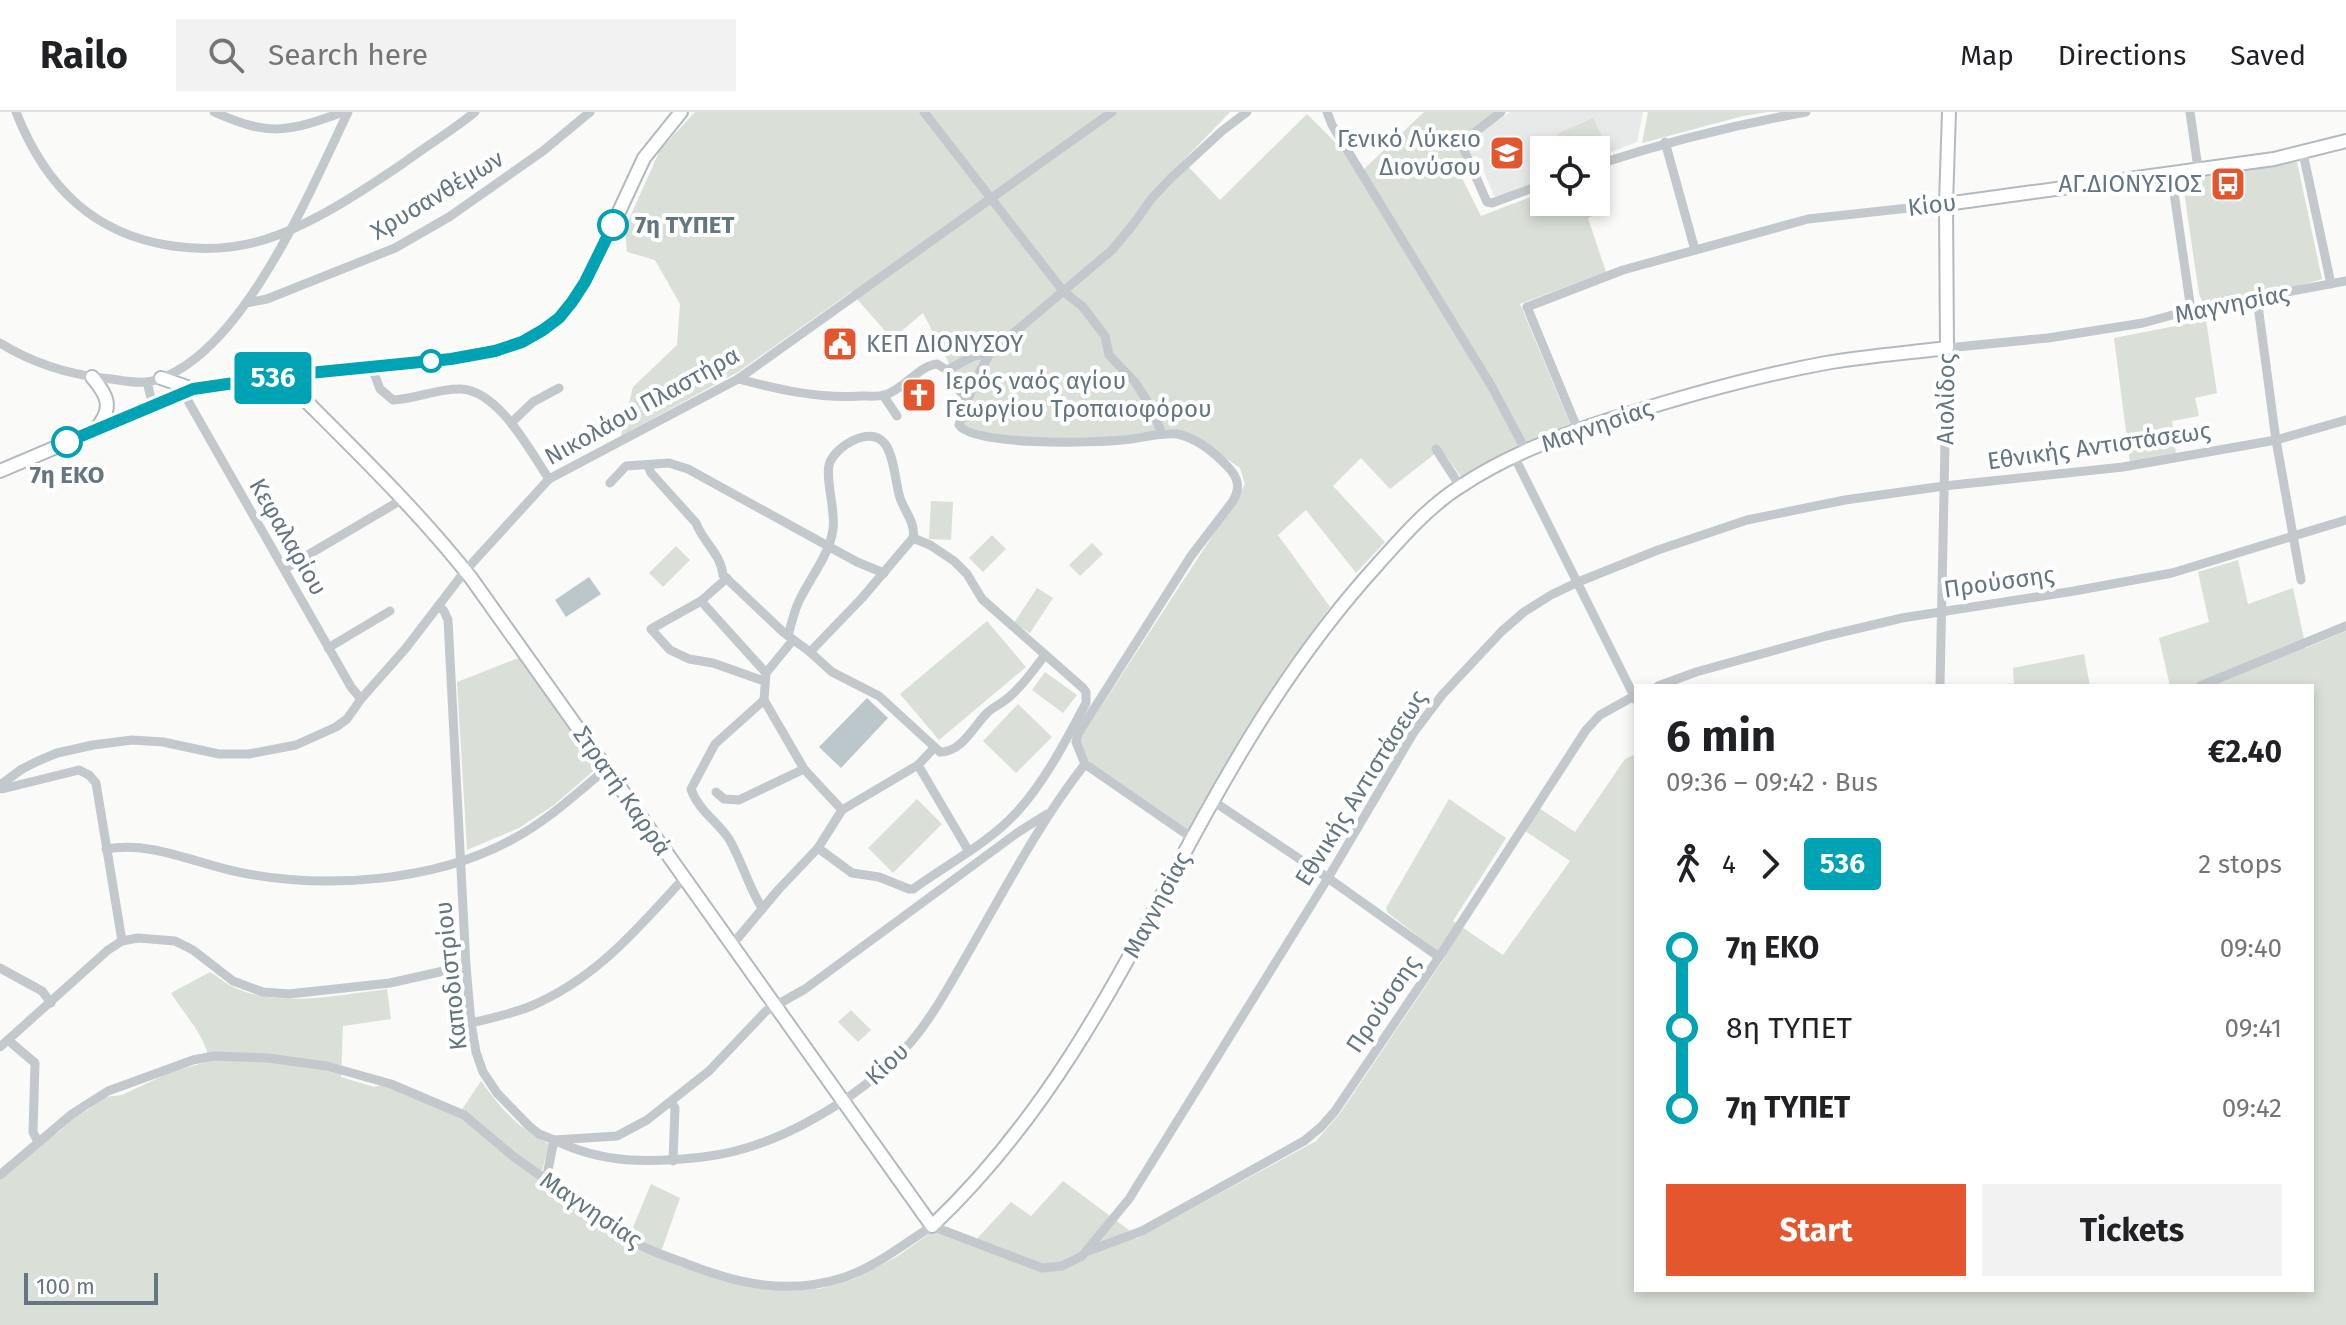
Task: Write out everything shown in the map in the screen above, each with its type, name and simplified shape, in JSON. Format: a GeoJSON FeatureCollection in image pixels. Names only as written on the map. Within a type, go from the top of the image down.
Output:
{"type":"FeatureCollection","features":[{"type":"Feature","properties":{"kind":"street"},"geometry":{"type":"LineString","coordinates":[[16,112],[40,159],[67,194],[94,216],[121,231],[159,244],[198,249],[256,242],[349,200],[475,112]]}},
{"type":"Feature","properties":{"kind":"street"},"geometry":{"type":"LineString","coordinates":[[214,112],[239,123],[269,130],[300,128],[346,112]]}},
{"type":"Feature","properties":{"kind":"street"},"geometry":{"type":"LineString","coordinates":[[0,343],[61,370],[92,377],[147,382],[161,378],[194,359],[218,339],[246,303],[292,228],[346,112]]}},
{"type":"Feature","properties":{"kind":"street","name":"Χρυσανθέμων"},"geometry":{"type":"LineString","coordinates":[[246,303],[267,299],[395,248],[461,209],[543,151],[590,112]]}},
{"type":"Feature","properties":{"kind":"street"},"geometry":{"type":"LineString","coordinates":[[0,471],[188,391],[289,375],[451,359],[495,351],[522,342],[559,318],[585,282],[644,158],[681,112]]}},
{"type":"Feature","properties":{"kind":"street"},"geometry":{"type":"LineString","coordinates":[[924,112],[1063,291],[1083,307],[1105,336],[1109,355],[1135,382],[1152,409],[1162,434]]}},
{"type":"Feature","properties":{"kind":"street","name":"Νικολάου Πλαστήρα"},"geometry":{"type":"LineString","coordinates":[[0,786],[38,761],[93,745],[132,740],[163,742],[219,754],[249,754],[305,742],[336,727],[347,719],[406,648],[465,571],[549,479],[738,379],[1112,112]]}},
{"type":"Feature","properties":{"kind":"street"},"geometry":{"type":"LineString","coordinates":[[1192,838],[1085,764],[1076,742],[1078,734],[1191,556],[1228,509],[1237,493],[1235,476],[1206,447],[1179,435],[1072,443],[984,437],[963,431],[959,428],[959,422],[990,353],[1112,250],[1171,178],[1247,112]]}},
{"type":"Feature","properties":{"kind":"street"},"geometry":{"type":"LineString","coordinates":[[1501,112],[1463,140],[1461,145],[1489,203],[1530,189]]}},
{"type":"Feature","properties":{"kind":"street"},"geometry":{"type":"LineString","coordinates":[[1610,160],[1665,142],[1806,112]]}},
{"type":"Feature","properties":{"kind":"street","name":"Αιολίδος"},"geometry":{"type":"LineString","coordinates":[[1940,684],[1949,112]]}},
{"type":"Feature","properties":{"kind":"street"},"geometry":{"type":"LineString","coordinates":[[2190,112],[2198,168]]}},
{"type":"Feature","properties":{"kind":"street"},"geometry":{"type":"LineString","coordinates":[[1329,113],[1332,125],[1492,387],[1578,582],[1634,695]]}},
{"type":"Feature","properties":{"kind":"street","name":"Κίου"},"geometry":{"type":"LineString","coordinates":[[1578,430],[1527,307],[1623,270],[1808,219],[1946,204],[2252,162],[2346,141]]}},
{"type":"Feature","properties":{"kind":"street"},"geometry":{"type":"LineString","coordinates":[[1665,142],[1695,250]]}},
{"type":"Feature","properties":{"kind":"street"},"geometry":{"type":"LineString","coordinates":[[2303,153],[2331,284]]}},
{"type":"Feature","properties":{"kind":"street"},"geometry":{"type":"LineString","coordinates":[[2171,172],[2191,310]]}},
{"type":"Feature","properties":{"kind":"street","name":"Μαγνησίας"},"geometry":{"type":"LineString","coordinates":[[0,1175],[72,1114],[108,1091],[193,1060],[225,1056],[268,1058],[327,1066],[423,1096],[471,1120],[507,1152],[646,1248],[718,1277],[748,1284],[800,1286],[843,1278],[932,1226],[964,1196],[1022,1128],[1111,990],[1192,838],[1266,709],[1316,638],[1364,579],[1409,531],[1460,486],[1520,454],[1578,430],[1745,379],[1828,363],[2048,338],[2143,323],[2191,310],[2346,281]]}},
{"type":"Feature","properties":{"kind":"street"},"geometry":{"type":"LineString","coordinates":[[2257,298],[2276,440],[2301,580]]}},
{"type":"Feature","properties":{"kind":"street"},"geometry":{"type":"LineString","coordinates":[[947,370],[974,356],[990,353]]}},
{"type":"Feature","properties":{"kind":"street"},"geometry":{"type":"LineString","coordinates":[[738,379],[817,395],[883,395],[899,388],[932,364],[937,364],[947,370],[967,402]]}},
{"type":"Feature","properties":{"kind":"street"},"geometry":{"type":"LineString","coordinates":[[372,368],[380,389],[393,400],[460,389],[485,398],[512,422],[549,479]]}},
{"type":"Feature","properties":{"kind":"street","name":"Στρατή Καρρά"},"geometry":{"type":"LineString","coordinates":[[289,375],[300,395],[437,535],[465,571],[932,1226]]}},
{"type":"Feature","properties":{"kind":"street"},"geometry":{"type":"LineString","coordinates":[[92,377],[102,388],[108,403],[105,418],[96,430]]}},
{"type":"Feature","properties":{"kind":"street"},"geometry":{"type":"LineString","coordinates":[[161,378],[188,391]]}},
{"type":"Feature","properties":{"kind":"street"},"geometry":{"type":"LineString","coordinates":[[147,382],[153,406]]}},
{"type":"Feature","properties":{"kind":"street"},"geometry":{"type":"LineString","coordinates":[[512,422],[533,402],[559,388]]}},
{"type":"Feature","properties":{"kind":"street","name":"Κεφαλαρίου"},"geometry":{"type":"LineString","coordinates":[[188,391],[328,648],[361,699]]}},
{"type":"Feature","properties":{"kind":"street"},"geometry":{"type":"LineString","coordinates":[[883,395],[897,416]]}},
{"type":"Feature","properties":{"kind":"street","name":"Εθνικής Αντιστάσεως"},"geometry":{"type":"LineString","coordinates":[[932,1226],[1042,1268],[1062,1266],[1087,1251],[1129,1199],[1328,878],[1414,732],[1482,651],[1524,612],[1578,582],[1658,550],[1747,520],[1845,500],[1944,486],[2123,467],[2276,440],[2346,420]]}},
{"type":"Feature","properties":{"kind":"street"},"geometry":{"type":"LineString","coordinates":[[810,652],[913,538],[914,530],[900,499],[889,449],[881,440],[868,436],[842,447],[829,463],[833,534],[798,604],[790,638],[765,677],[764,700],[804,769],[842,810]]}},
{"type":"Feature","properties":{"kind":"street"},"geometry":{"type":"LineString","coordinates":[[1436,449],[1460,486]]}},
{"type":"Feature","properties":{"kind":"street"},"geometry":{"type":"LineString","coordinates":[[610,483],[626,466],[648,466],[655,462],[688,469],[857,562],[884,573]]}},
{"type":"Feature","properties":{"kind":"street"},"geometry":{"type":"LineString","coordinates":[[648,466],[696,523],[700,534],[723,566],[723,575],[790,638],[832,672],[879,696],[940,752],[959,745],[989,711],[1023,684],[1045,655]]}},
{"type":"Feature","properties":{"kind":"street"},"geometry":{"type":"LineString","coordinates":[[284,569],[403,499]]}},
{"type":"Feature","properties":{"kind":"street","name":"Προύσσης"},"geometry":{"type":"LineString","coordinates":[[1663,684],[1802,642],[1942,610],[2154,577],[2346,520]]}},
{"type":"Feature","properties":{"kind":"street"},"geometry":{"type":"LineString","coordinates":[[818,848],[852,873],[879,877],[913,889],[1007,822],[1036,788],[1086,703],[1083,688],[982,599],[967,574],[954,561],[913,538]]}},
{"type":"Feature","properties":{"kind":"street"},"geometry":{"type":"LineString","coordinates":[[727,578],[701,601],[651,629],[670,650],[689,659],[765,677]]}},
{"type":"Feature","properties":{"kind":"street"},"geometry":{"type":"LineString","coordinates":[[701,601],[765,677]]}},
{"type":"Feature","properties":{"kind":"street","name":"Καποδιστρίου"},"geometry":{"type":"LineString","coordinates":[[439,606],[448,620],[466,966],[476,1052],[489,1082],[529,1126],[554,1140]]}},
{"type":"Feature","properties":{"kind":"street"},"geometry":{"type":"LineString","coordinates":[[328,648],[390,611]]}},
{"type":"Feature","properties":{"kind":"street"},"geometry":{"type":"LineString","coordinates":[[2205,684],[2346,626]]}},
{"type":"Feature","properties":{"kind":"street","name":"Προύσσης"},"geometry":{"type":"LineString","coordinates":[[1087,1251],[1142,1231],[1313,1135],[1335,1111],[1439,957],[1586,730],[1600,715],[1634,698]]}},
{"type":"Feature","properties":{"kind":"street"},"geometry":{"type":"LineString","coordinates":[[762,908],[730,842],[699,807],[691,789],[715,744],[764,700]]}},
{"type":"Feature","properties":{"kind":"street"},"geometry":{"type":"LineString","coordinates":[[732,945],[818,848],[842,810],[918,765],[934,748]]}},
{"type":"Feature","properties":{"kind":"street","name":"Κίου"},"geometry":{"type":"LineString","coordinates":[[554,1140],[608,1159],[673,1161],[754,1146],[801,1126],[843,1101],[891,1063],[925,1024],[1047,814],[1085,764]]}},
{"type":"Feature","properties":{"kind":"street"},"geometry":{"type":"LineString","coordinates":[[918,765],[968,850]]}},
{"type":"Feature","properties":{"kind":"street"},"geometry":{"type":"LineString","coordinates":[[106,849],[127,845],[153,849],[236,872],[274,878],[374,879],[413,873],[460,860],[512,840],[606,769]]}},
{"type":"Feature","properties":{"kind":"street"},"geometry":{"type":"LineString","coordinates":[[716,792],[724,799],[739,800],[804,769]]}},
{"type":"Feature","properties":{"kind":"street"},"geometry":{"type":"LineString","coordinates":[[0,786],[2,789],[79,770],[96,783],[122,941]]}},
{"type":"Feature","properties":{"kind":"street"},"geometry":{"type":"LineString","coordinates":[[1213,801],[1439,957]]}},
{"type":"Feature","properties":{"kind":"street"},"geometry":{"type":"LineString","coordinates":[[546,1180],[554,1140],[617,1136],[638,1126],[717,1063],[760,1016],[805,989],[1047,814]]}},
{"type":"Feature","properties":{"kind":"street"},"geometry":{"type":"LineString","coordinates":[[471,1023],[529,1007],[560,992],[626,942],[684,878]]}},
{"type":"Feature","properties":{"kind":"street"},"geometry":{"type":"LineString","coordinates":[[38,1142],[33,1132],[35,1063],[30,1057],[4,1044],[108,950],[122,941],[147,938],[175,941],[193,950],[233,981],[263,992],[289,994],[390,983],[466,966]]}},
{"type":"Feature","properties":{"kind":"street"},"geometry":{"type":"LineString","coordinates":[[0,968],[42,991],[51,1003]]}},
{"type":"Feature","properties":{"kind":"street"},"geometry":{"type":"LineString","coordinates":[[671,1102],[675,1108],[673,1161]]}},
{"type":"Feature","properties":{"kind":"shaded area"},"geometry":{"type":"Polygon","coordinates":[[[695,112],[1230,112],[1183,161],[1220,200],[1307,114],[1363,170],[1424,112],[1505,112],[1464,142],[1470,156],[1456,166],[1481,216],[1530,197],[1530,216],[1592,216],[1588,218],[1606,272],[1520,304],[1572,428],[1462,478],[1441,449],[1390,489],[1361,458],[1333,486],[1385,542],[1356,573],[1306,510],[1278,535],[1330,607],[1285,668],[1190,832],[1093,765],[1078,742],[1237,498],[1245,484],[1240,468],[1191,434],[1169,429],[1095,440],[1040,440],[971,432],[961,426],[969,402],[923,313],[892,339],[851,292],[738,372],[621,436],[633,387],[677,345],[680,304],[655,260],[627,252],[625,228],[660,150],[695,112]]]}},
{"type":"Feature","properties":{"kind":"shaded area","name":"Γενικό Λύκειο Διονύσου"},"geometry":{"type":"Polygon","coordinates":[[[1510,112],[1643,112],[1637,142],[1610,153],[1610,136],[1530,136],[1530,184],[1495,198],[1477,156],[1472,157],[1467,141],[1510,112]]]}},
{"type":"Feature","properties":{"kind":"shaded area"},"geometry":{"type":"Polygon","coordinates":[[[1648,112],[1767,112],[1642,143],[1648,112]]]}},
{"type":"Feature","properties":{"kind":"shaded area"},"geometry":{"type":"Polygon","coordinates":[[[1593,118],[1602,136],[1558,136],[1593,118]]]}},
{"type":"Feature","properties":{"kind":"shaded area"},"geometry":{"type":"Polygon","coordinates":[[[2297,162],[2322,279],[2203,303],[2199,294],[2182,178],[2297,162]]]}},
{"type":"Feature","properties":{"kind":"shaded area"},"geometry":{"type":"Polygon","coordinates":[[[2206,320],[2217,393],[2195,398],[2199,416],[2172,421],[2176,454],[2130,463],[2114,338],[2206,320]]]}},
{"type":"Feature","properties":{"kind":"shaded area"},"geometry":{"type":"Polygon","coordinates":[[[931,501],[953,502],[951,540],[929,539],[931,501]]]}},
{"type":"Feature","properties":{"kind":"shaded area"},"geometry":{"type":"Polygon","coordinates":[[[992,535],[1006,549],[983,572],[969,558],[992,535]]]}},
{"type":"Feature","properties":{"kind":"shaded area"},"geometry":{"type":"Polygon","coordinates":[[[1092,543],[1103,554],[1080,576],[1069,565],[1092,543]]]}},
{"type":"Feature","properties":{"kind":"shaded area"},"geometry":{"type":"Polygon","coordinates":[[[676,546],[690,560],[663,587],[649,573],[676,546]]]}},
{"type":"Feature","properties":{"kind":"shaded area"},"geometry":{"type":"Polygon","coordinates":[[[2238,560],[2248,604],[2293,588],[2306,648],[2346,631],[2346,1325],[0,1325],[0,1180],[34,1148],[105,1097],[122,1095],[171,1072],[210,1061],[199,1033],[171,993],[210,972],[249,993],[288,999],[387,989],[391,1019],[343,1026],[341,1077],[374,1087],[385,1084],[457,1117],[481,1081],[511,1117],[549,1144],[539,1183],[628,1239],[651,1184],[680,1198],[660,1255],[781,1290],[819,1289],[854,1279],[898,1256],[937,1228],[972,1244],[1011,1202],[1031,1216],[1063,1181],[1129,1230],[1136,1239],[1316,1141],[1341,1112],[1445,957],[1388,913],[1386,908],[1449,799],[1506,838],[1453,921],[1503,955],[1570,861],[1525,831],[1539,808],[1575,832],[1625,759],[1634,755],[1634,1292],[2314,1292],[2314,684],[2170,684],[2159,638],[2209,622],[2198,572],[2238,560]]]}},
{"type":"Feature","properties":{"kind":"shaded area"},"geometry":{"type":"Polygon","coordinates":[[[589,577],[601,594],[566,617],[555,600],[589,577]]]}},
{"type":"Feature","properties":{"kind":"shaded area"},"geometry":{"type":"Polygon","coordinates":[[[1037,588],[1053,598],[1030,633],[1014,623],[1037,588]]]}},
{"type":"Feature","properties":{"kind":"shaded area"},"geometry":{"type":"Polygon","coordinates":[[[987,621],[1026,667],[939,740],[900,694],[987,621]]]}},
{"type":"Feature","properties":{"kind":"shaded area"},"geometry":{"type":"Polygon","coordinates":[[[2084,654],[2090,684],[2014,684],[2013,668],[2084,654]]]}},
{"type":"Feature","properties":{"kind":"shaded area"},"geometry":{"type":"Polygon","coordinates":[[[521,657],[599,766],[554,805],[519,828],[467,850],[457,682],[521,657]]]}},
{"type":"Feature","properties":{"kind":"shaded area"},"geometry":{"type":"Polygon","coordinates":[[[1045,672],[1077,695],[1063,713],[1032,690],[1045,672]]]}},
{"type":"Feature","properties":{"kind":"shaded area"},"geometry":{"type":"Polygon","coordinates":[[[867,698],[888,718],[841,768],[819,747],[867,698]]]}},
{"type":"Feature","properties":{"kind":"shaded area"},"geometry":{"type":"Polygon","coordinates":[[[1018,704],[1052,737],[1016,773],[983,741],[1018,704]]]}},
{"type":"Feature","properties":{"kind":"shaded area"},"geometry":{"type":"Polygon","coordinates":[[[917,799],[942,824],[893,873],[868,848],[917,799]]]}},
{"type":"Feature","properties":{"kind":"shaded area"},"geometry":{"type":"Polygon","coordinates":[[[851,1010],[871,1030],[858,1042],[838,1022],[851,1010]]]}},
{"type":"Feature","properties":{"kind":"bus line","name":"536"},"geometry":{"type":"LineString","coordinates":[[67,442],[193,389],[289,375],[451,359],[495,351],[522,342],[559,318],[572,302],[613,225]]}},
{"type":"Feature","properties":{"kind":"place","name":"Γενικό Λύκειο Διονύσου"},"geometry":{"type":"Point","coordinates":[1507,153]}},
{"type":"Feature","properties":{"kind":"place","name":"ΑΓ.ΔΙΟΝΥΣΙΟΣ"},"geometry":{"type":"Point","coordinates":[2228,184]}},
{"type":"Feature","properties":{"kind":"place","name":"7η ΤΥΠΕΤ"},"geometry":{"type":"Point","coordinates":[613,225]}},
{"type":"Feature","properties":{"kind":"place","name":"ΚΕΠ ΔΙΟΝΥΣΟΥ"},"geometry":{"type":"Point","coordinates":[840,344]}},
{"type":"Feature","properties":{"kind":"place","name":"Ιερός ναός αγίου Γεωργίου Τροπαιοφόρου"},"geometry":{"type":"Point","coordinates":[919,395]}},
{"type":"Feature","properties":{"kind":"place","name":"7η ΕΚΟ"},"geometry":{"type":"Point","coordinates":[67,442]}}]}
